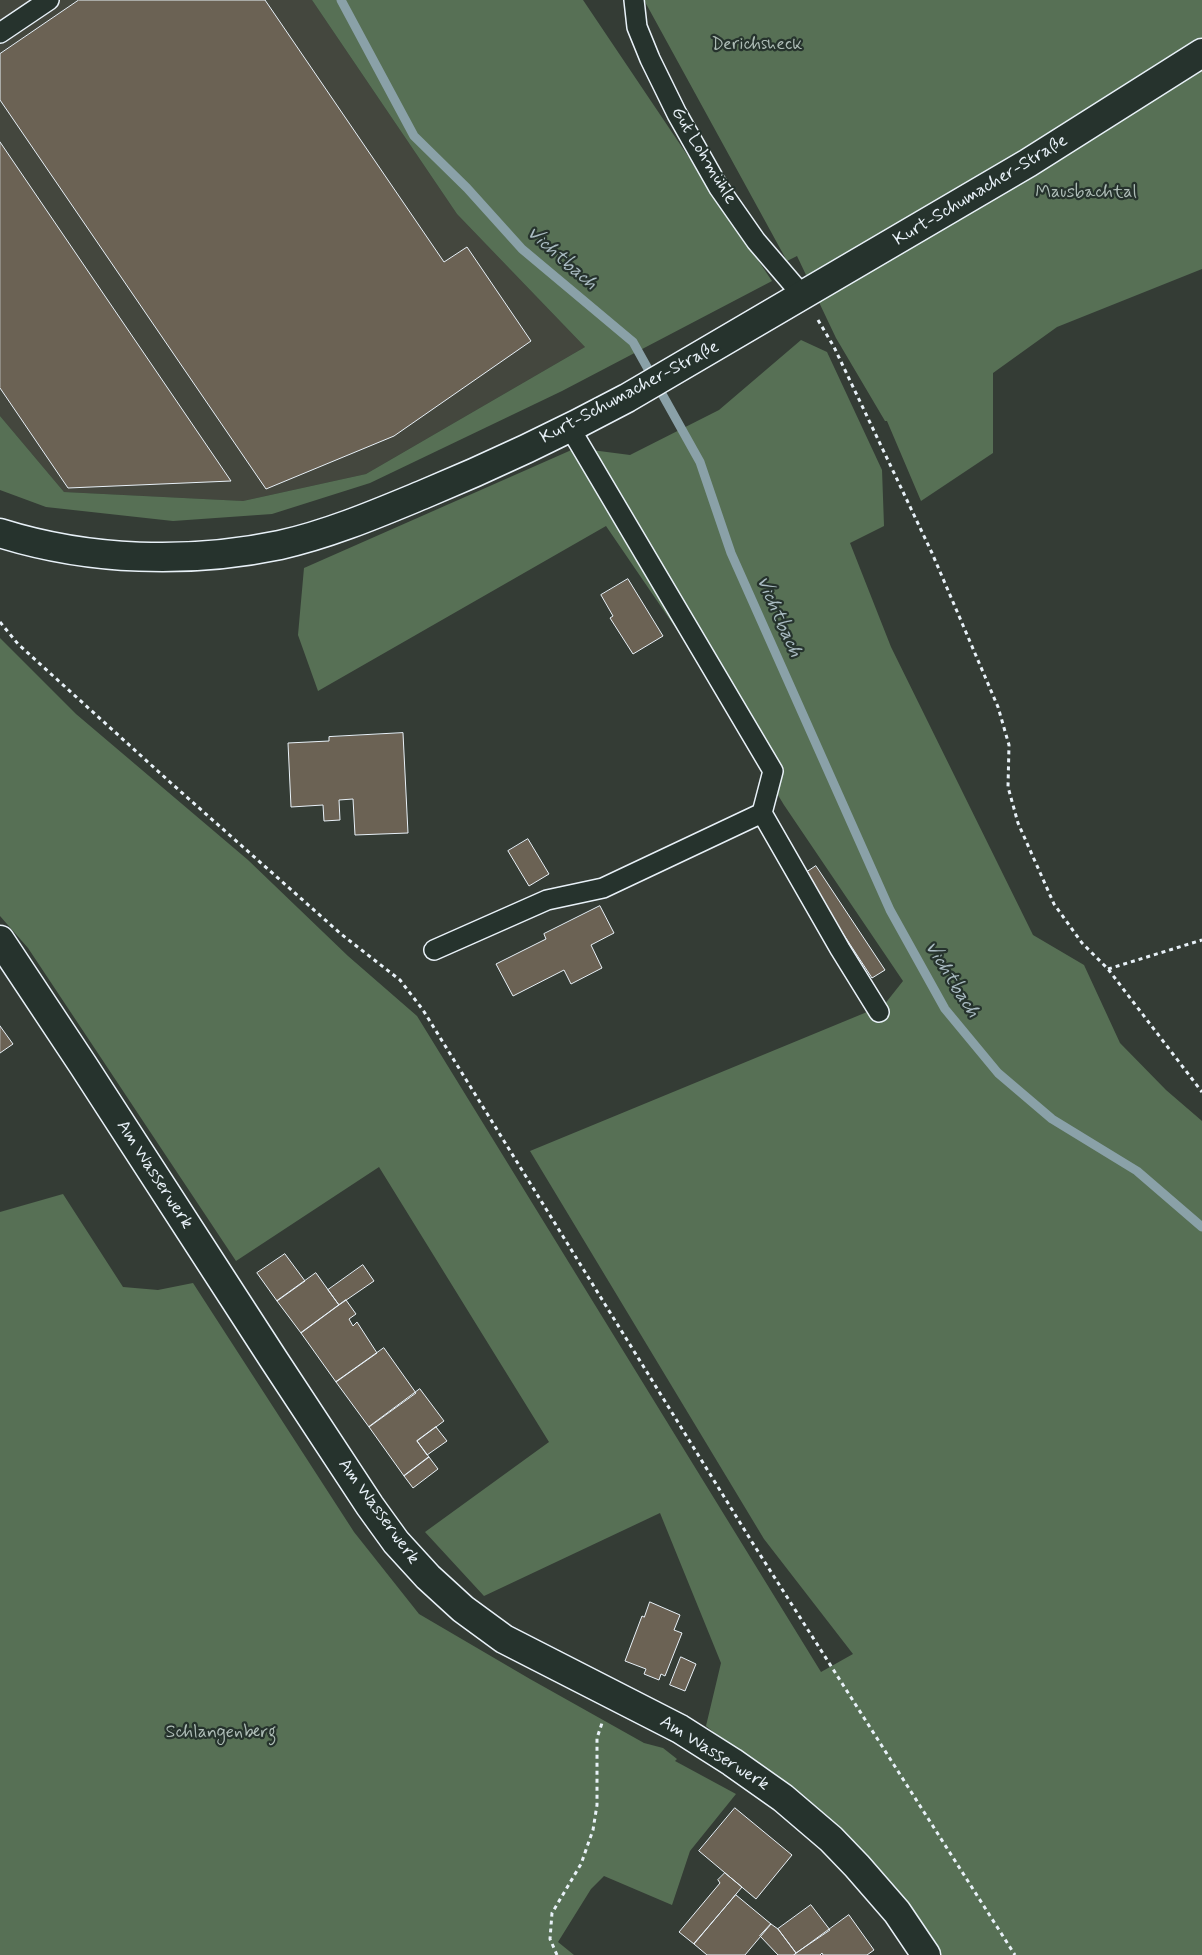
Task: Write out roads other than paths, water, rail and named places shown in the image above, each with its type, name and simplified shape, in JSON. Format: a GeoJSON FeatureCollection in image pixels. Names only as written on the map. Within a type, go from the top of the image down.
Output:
{"type":"FeatureCollection","features":[{"type":"Feature","properties":{"kind":"main road","name":"Kurt-Schumacher-Straße"},"geometry":{"type":"LineString","coordinates":[[0,533],[30,542],[100,553],[169,557],[225,553],[280,544],[333,530],[382,512],[478,472],[570,428],[627,398],[1028,163],[1145,91],[1202,53]]}},
{"type":"Feature","properties":{"kind":"main road","name":"Am Wasserwerk"},"geometry":{"type":"LineString","coordinates":[[0,940],[84,1065],[370,1506],[396,1542],[428,1577],[463,1609],[504,1639],[680,1729],[732,1762],[783,1798],[831,1839],[857,1866],[897,1912],[926,1955]]}},
{"type":"Feature","properties":{"kind":"lane"},"geometry":{"type":"LineString","coordinates":[[0,33],[49,0]]}},
{"type":"Feature","properties":{"kind":"lane","name":"Gut Lohmühle"},"geometry":{"type":"LineString","coordinates":[[634,0],[638,27],[650,59],[677,114],[720,188],[756,241],[803,296]]}},
{"type":"Feature","properties":{"kind":"lane"},"geometry":{"type":"LineString","coordinates":[[570,428],[773,771],[762,813],[840,949],[879,1012]]}},
{"type":"Feature","properties":{"kind":"lane"},"geometry":{"type":"LineString","coordinates":[[434,950],[547,900],[603,888],[762,813]]}},
{"type":"Feature","properties":{"kind":"waterway","name":"Vichtbach"},"geometry":{"type":"LineString","coordinates":[[341,0],[414,136],[467,188],[522,249],[633,342],[700,462],[731,553],[890,910],[945,1009],[998,1073],[1052,1119],[1137,1171],[1202,1227]]}},
{"type":"Feature","properties":{"kind":"park label","name":"Derichsheck"},"geometry":{"type":"Point","coordinates":[757,45]}},
{"type":"Feature","properties":{"kind":"park label","name":"Mausbachtal"},"geometry":{"type":"Point","coordinates":[1086,193]}},
{"type":"Feature","properties":{"kind":"park label","name":"Schlangenberg"},"geometry":{"type":"Point","coordinates":[221,1733]}}]}
